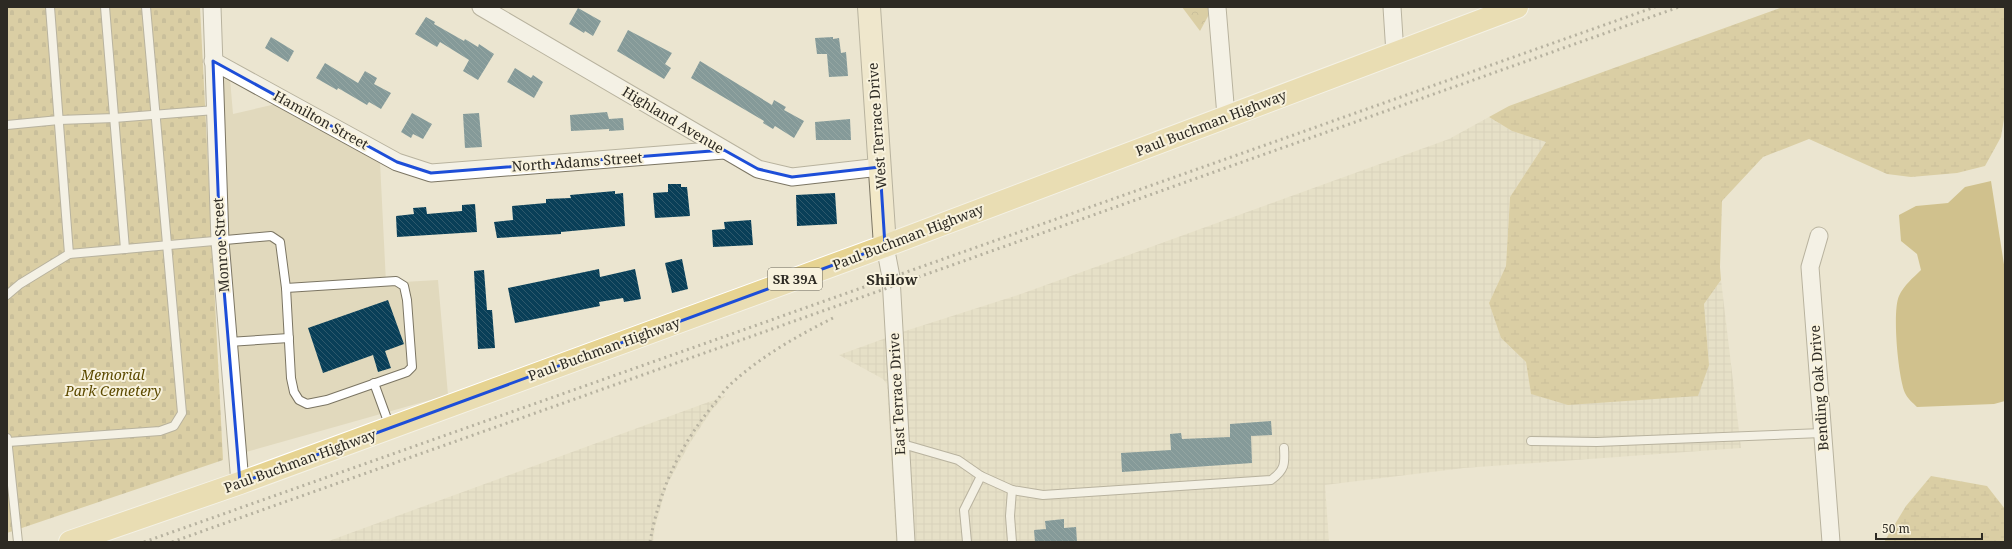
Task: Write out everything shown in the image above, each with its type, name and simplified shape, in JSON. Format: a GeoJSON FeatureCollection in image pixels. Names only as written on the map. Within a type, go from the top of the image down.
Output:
{"type":"FeatureCollection","features":[{"type":"Feature","properties":{"kind":"main road","name":"Paul Buchman Highway"},"geometry":{"type":"LineString","coordinates":[[70,542],[240,483],[886,246],[1517,7]]}},
{"type":"Feature","properties":{"kind":"street","name":"Monroe Street"},"geometry":{"type":"LineString","coordinates":[[212,7],[214,110],[220,241],[240,483]]}},
{"type":"Feature","properties":{"kind":"street","name":"Highland Avenue"},"geometry":{"type":"LineString","coordinates":[[482,7],[758,169],[792,177],[880,167]]}},
{"type":"Feature","properties":{"kind":"street","name":"West Terrace Drive"},"geometry":{"type":"LineString","coordinates":[[869,7],[886,246]]}},
{"type":"Feature","properties":{"kind":"street"},"geometry":{"type":"LineString","coordinates":[[1217,7],[1226,116]]}},
{"type":"Feature","properties":{"kind":"street"},"geometry":{"type":"LineString","coordinates":[[1392,7],[1395,54]]}},
{"type":"Feature","properties":{"kind":"street","name":"Hamilton Street"},"geometry":{"type":"LineString","coordinates":[[213,61],[397,162],[431,173]]}},
{"type":"Feature","properties":{"kind":"street","name":"North Adams Street"},"geometry":{"type":"LineString","coordinates":[[431,173],[724,150]]}},
{"type":"Feature","properties":{"kind":"street","name":"Bending Oak Drive"},"geometry":{"type":"LineString","coordinates":[[1819,236],[1810,267],[1831,542]]}},
{"type":"Feature","properties":{"kind":"street","name":"East Terrace Drive"},"geometry":{"type":"LineString","coordinates":[[886,246],[891,277],[906,542]]}},
{"type":"Feature","properties":{"kind":"lane"},"geometry":{"type":"LineString","coordinates":[[50,7],[69,254]]}},
{"type":"Feature","properties":{"kind":"lane"},"geometry":{"type":"LineString","coordinates":[[105,7],[125,249]]}},
{"type":"Feature","properties":{"kind":"lane"},"geometry":{"type":"LineString","coordinates":[[18,542],[8,440],[160,430],[174,426],[182,413],[146,7]]}},
{"type":"Feature","properties":{"kind":"lane"},"geometry":{"type":"LineString","coordinates":[[7,125],[59,120],[114,118],[214,110]]}},
{"type":"Feature","properties":{"kind":"lane"},"geometry":{"type":"LineString","coordinates":[[7,295],[20,284],[69,254],[271,236],[280,242],[286,288],[291,378],[294,392],[299,400],[307,404],[327,400],[407,372],[412,367],[407,300],[404,286],[396,281],[286,288]]}},
{"type":"Feature","properties":{"kind":"lane"},"geometry":{"type":"LineString","coordinates":[[228,342],[289,338]]}},
{"type":"Feature","properties":{"kind":"lane"},"geometry":{"type":"LineString","coordinates":[[374,383],[390,428]]}},
{"type":"Feature","properties":{"kind":"lane"},"geometry":{"type":"LineString","coordinates":[[1531,441],[1597,442],[1822,433]]}},
{"type":"Feature","properties":{"kind":"lane"},"geometry":{"type":"LineString","coordinates":[[900,443],[958,460],[981,476],[1012,490],[1043,495],[1271,480],[1280,474],[1285,463],[1284,448]]}},
{"type":"Feature","properties":{"kind":"lane"},"geometry":{"type":"LineString","coordinates":[[967,542],[964,510],[981,476]]}},
{"type":"Feature","properties":{"kind":"lane"},"geometry":{"type":"LineString","coordinates":[[1012,490],[1010,516],[1012,542]]}},
{"type":"Feature","properties":{"kind":"highlighted area"},"geometry":{"type":"Polygon","coordinates":[[[213,61],[397,162],[431,173],[724,150],[758,169],[792,177],[880,167],[885,246],[240,483],[220,241],[213,61]]]}},
{"type":"Feature","properties":{"kind":"shaded area"},"geometry":{"type":"Polygon","coordinates":[[[222,74],[230,79],[233,114],[276,104],[380,162],[386,283],[438,280],[448,395],[246,452],[228,240],[222,74]]]}},
{"type":"Feature","properties":{"kind":"shaded area"},"geometry":{"type":"Polygon","coordinates":[[[1489,117],[1512,131],[1546,142],[1510,197],[1506,266],[1489,303],[1501,338],[1526,362],[1531,394],[1709,365],[1704,304],[1721,280],[1741,448],[1464,468],[1325,485],[1329,542],[915,542],[902,332],[1021,294],[1449,139],[1489,117]]]}},
{"type":"Feature","properties":{"kind":"shaded area"},"geometry":{"type":"Polygon","coordinates":[[[1991,181],[2005,271],[2005,401],[1994,404],[1917,407],[1906,395],[1902,385],[1898,359],[1896,315],[1899,296],[1903,288],[1921,270],[1917,254],[1901,241],[1899,215],[1916,206],[1948,203],[1965,187],[1991,181]]]}},
{"type":"Feature","properties":{"kind":"shaded area"},"geometry":{"type":"Polygon","coordinates":[[[886,338],[898,542],[896,542],[887,384],[883,379],[839,355],[886,338]]]}},
{"type":"Feature","properties":{"kind":"shaded area"},"geometry":{"type":"Polygon","coordinates":[[[725,396],[712,410],[690,443],[667,485],[655,527],[653,542],[326,542],[725,396]]]}},
{"type":"Feature","properties":{"kind":"green space","name":"Memorial Park Cemetery"},"geometry":{"type":"Polygon","coordinates":[[[7,7],[200,7],[223,460],[7,533],[7,7]]]}},
{"type":"Feature","properties":{"kind":"green space"},"geometry":{"type":"Polygon","coordinates":[[[1182,7],[1213,7],[1200,31],[1182,7]]]}},
{"type":"Feature","properties":{"kind":"green space"},"geometry":{"type":"Polygon","coordinates":[[[1783,7],[2005,7],[2005,113],[2001,137],[1985,166],[1957,173],[1911,177],[1887,174],[1809,139],[1763,157],[1722,201],[1721,280],[1704,304],[1709,365],[1698,396],[1568,405],[1531,394],[1526,362],[1501,338],[1489,303],[1506,266],[1510,197],[1546,142],[1512,131],[1489,117],[1509,106],[1783,7]]]}},
{"type":"Feature","properties":{"kind":"green space"},"geometry":{"type":"Polygon","coordinates":[[[1931,476],[1987,486],[2005,509],[2005,542],[1884,542],[1906,506],[1931,476]]]}},
{"type":"Feature","properties":{"kind":"building"},"geometry":{"type":"Polygon","coordinates":[[[578,8],[601,21],[593,36],[585,31],[584,33],[569,24],[578,8]]]}},
{"type":"Feature","properties":{"kind":"building"},"geometry":{"type":"Polygon","coordinates":[[[426,17],[435,22],[434,24],[464,41],[465,39],[478,47],[479,44],[494,54],[478,80],[463,71],[469,60],[440,42],[437,47],[415,34],[426,17]]]}},
{"type":"Feature","properties":{"kind":"building"},"geometry":{"type":"Polygon","coordinates":[[[628,30],[672,53],[665,64],[671,68],[664,79],[617,51],[628,30]]]}},
{"type":"Feature","properties":{"kind":"building"},"geometry":{"type":"Polygon","coordinates":[[[271,37],[294,51],[288,62],[265,48],[271,37]]]}},
{"type":"Feature","properties":{"kind":"building"},"geometry":{"type":"Polygon","coordinates":[[[833,37],[833,39],[839,38],[841,53],[846,52],[848,76],[829,77],[827,54],[817,54],[815,38],[833,37]]]}},
{"type":"Feature","properties":{"kind":"building"},"geometry":{"type":"Polygon","coordinates":[[[700,61],[772,105],[774,100],[786,107],[784,110],[804,121],[794,138],[775,126],[773,129],[763,123],[764,121],[691,78],[700,61]]]}},
{"type":"Feature","properties":{"kind":"building"},"geometry":{"type":"Polygon","coordinates":[[[325,63],[358,83],[365,71],[377,78],[374,84],[391,93],[381,109],[369,102],[367,105],[338,88],[337,90],[316,78],[325,63]]]}},
{"type":"Feature","properties":{"kind":"building"},"geometry":{"type":"Polygon","coordinates":[[[515,68],[531,78],[533,75],[543,82],[534,98],[507,82],[515,68]]]}},
{"type":"Feature","properties":{"kind":"building"},"geometry":{"type":"Polygon","coordinates":[[[607,112],[609,119],[623,118],[624,130],[609,131],[609,129],[571,131],[570,115],[607,112]]]}},
{"type":"Feature","properties":{"kind":"building"},"geometry":{"type":"Polygon","coordinates":[[[412,113],[432,124],[423,139],[413,134],[411,138],[401,132],[412,113]]]}},
{"type":"Feature","properties":{"kind":"building"},"geometry":{"type":"Polygon","coordinates":[[[479,113],[482,147],[465,148],[463,114],[479,113]]]}},
{"type":"Feature","properties":{"kind":"building"},"geometry":{"type":"Polygon","coordinates":[[[850,119],[851,140],[816,140],[815,122],[850,119]]]}},
{"type":"Feature","properties":{"kind":"building"},"geometry":{"type":"Polygon","coordinates":[[[668,184],[681,184],[681,187],[687,187],[690,216],[655,218],[653,193],[668,192],[668,184]]]}},
{"type":"Feature","properties":{"kind":"building"},"geometry":{"type":"Polygon","coordinates":[[[615,191],[615,194],[623,193],[625,226],[561,232],[561,234],[497,238],[494,222],[513,220],[512,206],[546,203],[546,199],[571,198],[570,195],[615,191]]]}},
{"type":"Feature","properties":{"kind":"building"},"geometry":{"type":"Polygon","coordinates":[[[835,193],[837,224],[797,226],[796,195],[835,193]]]}},
{"type":"Feature","properties":{"kind":"building"},"geometry":{"type":"Polygon","coordinates":[[[475,204],[477,232],[397,237],[396,216],[414,214],[413,208],[426,207],[427,214],[462,211],[462,205],[475,204]]]}},
{"type":"Feature","properties":{"kind":"building"},"geometry":{"type":"Polygon","coordinates":[[[751,220],[753,245],[713,247],[712,230],[725,229],[724,222],[751,220]]]}},
{"type":"Feature","properties":{"kind":"building"},"geometry":{"type":"Polygon","coordinates":[[[682,259],[688,289],[672,293],[665,263],[682,259]]]}},
{"type":"Feature","properties":{"kind":"building"},"geometry":{"type":"Polygon","coordinates":[[[599,269],[600,277],[635,269],[641,299],[624,302],[623,298],[599,302],[600,306],[515,323],[508,288],[599,269]]]}},
{"type":"Feature","properties":{"kind":"building"},"geometry":{"type":"Polygon","coordinates":[[[484,270],[487,310],[492,310],[495,348],[478,349],[474,271],[484,270]]]}},
{"type":"Feature","properties":{"kind":"building"},"geometry":{"type":"Polygon","coordinates":[[[388,300],[404,344],[385,351],[391,368],[378,372],[373,355],[323,373],[308,328],[388,300]]]}},
{"type":"Feature","properties":{"kind":"building"},"geometry":{"type":"Polygon","coordinates":[[[1271,421],[1272,435],[1251,436],[1252,463],[1122,472],[1121,453],[1171,450],[1170,434],[1181,433],[1182,439],[1230,437],[1230,424],[1271,421]]]}},
{"type":"Feature","properties":{"kind":"building"},"geometry":{"type":"Polygon","coordinates":[[[1064,519],[1064,528],[1076,527],[1077,542],[1035,542],[1034,530],[1046,529],[1045,521],[1064,519]]]}},
{"type":"Feature","properties":{"kind":"railway"},"geometry":{"type":"LineString","coordinates":[[144,542],[1655,7]]}},
{"type":"Feature","properties":{"kind":"railway"},"geometry":{"type":"LineString","coordinates":[[172,542],[1679,7]]}},
{"type":"Feature","properties":{"kind":"railway"},"geometry":{"type":"LineString","coordinates":[[650,542],[659,504],[673,468],[692,434],[723,392],[730,384],[769,354],[795,338],[835,317]]}},
{"type":"Feature","properties":{"kind":"district","name":"Shilow"},"geometry":{"type":"Point","coordinates":[892,280]}}]}
